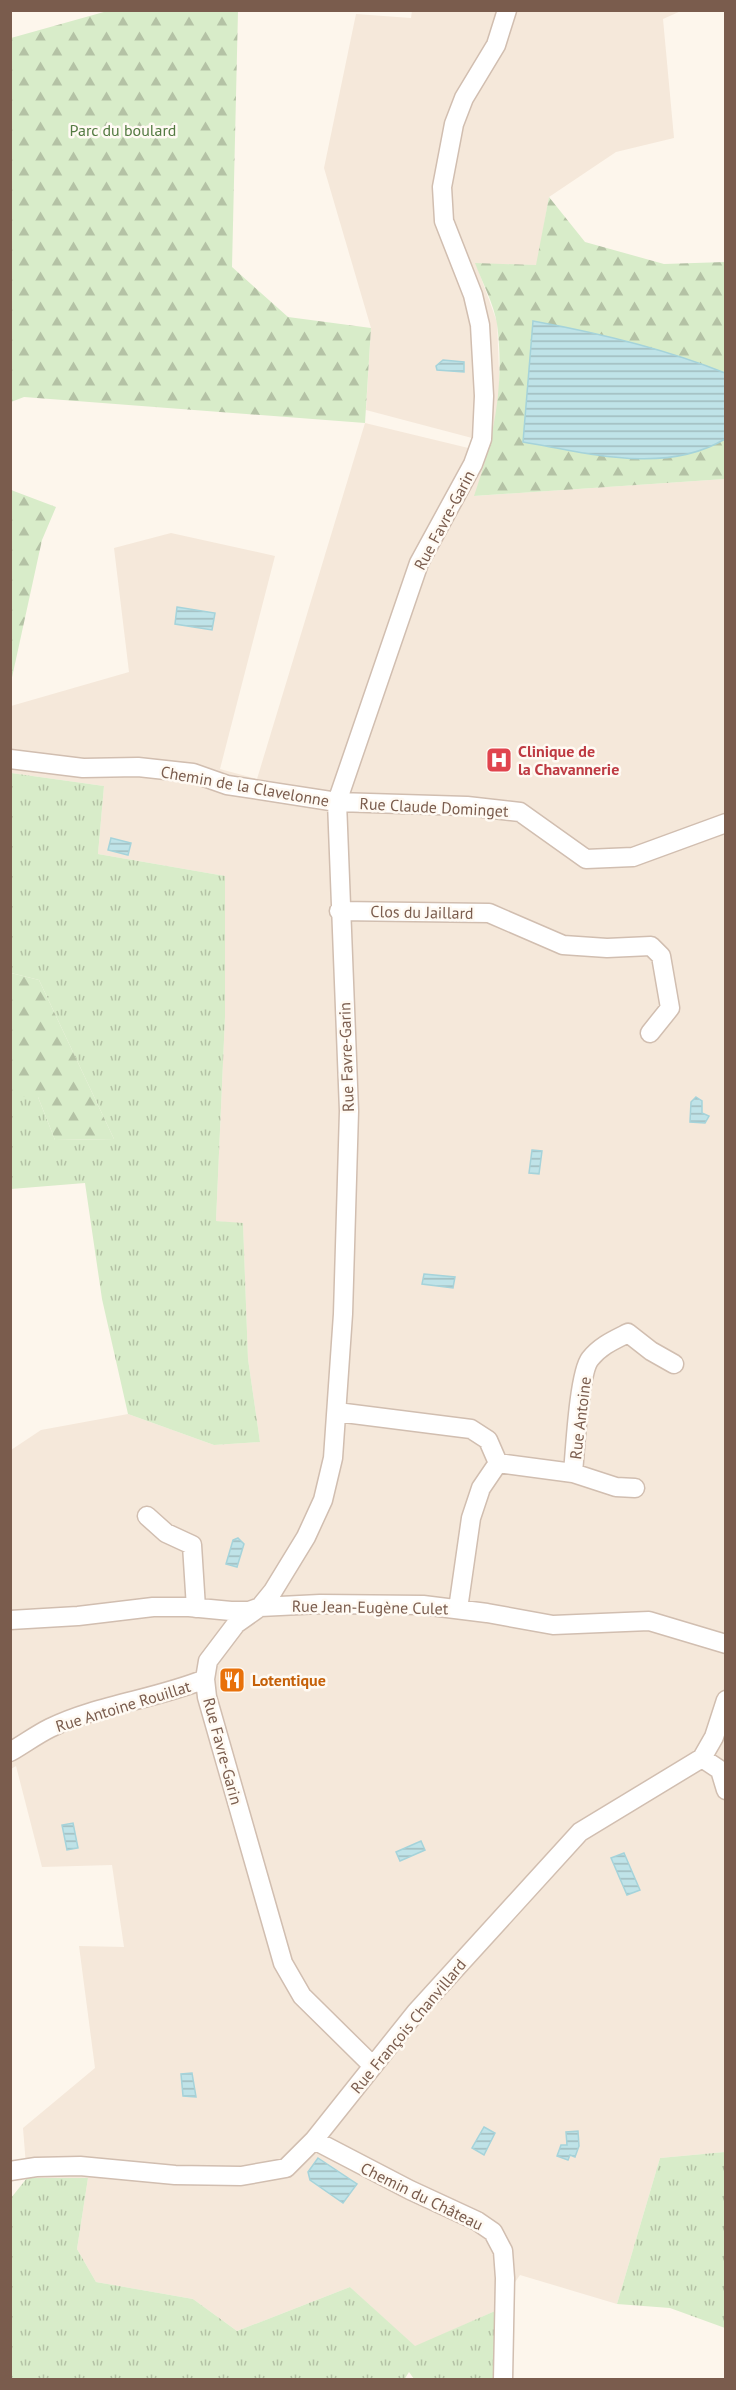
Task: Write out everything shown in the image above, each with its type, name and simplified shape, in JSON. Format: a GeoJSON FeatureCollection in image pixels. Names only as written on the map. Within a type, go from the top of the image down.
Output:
{"type":"FeatureCollection","features":[{"type":"Feature","properties":{"kind":"street","name":"Rue Favre-Garin"},"geometry":{"type":"LineString","coordinates":[[373,2066],[308,2002],[292,1982],[283,1963],[209,1706],[205,1679],[208,1661],[236,1624],[260,1607],[273,1591],[306,1537],[323,1500],[333,1458],[343,1314],[349,1111],[339,911],[337,802],[419,563],[473,464],[482,439],[484,396],[480,325],[473,295],[444,221],[442,187],[454,124],[464,98],[496,45],[507,10]]}},
{"type":"Feature","properties":{"kind":"street","name":"Chemin de la Clavelonne"},"geometry":{"type":"LineString","coordinates":[[10,759],[83,768],[138,767],[193,773],[227,785],[337,802]]}},
{"type":"Feature","properties":{"kind":"street","name":"Rue Claude Dominget"},"geometry":{"type":"LineString","coordinates":[[337,802],[467,806],[520,812],[586,860],[633,857],[726,823]]}},
{"type":"Feature","properties":{"kind":"street","name":"Clos du Jaillard"},"geometry":{"type":"LineString","coordinates":[[339,911],[489,913],[563,945],[607,948],[651,946],[661,956],[670,1008],[650,1033]]}},
{"type":"Feature","properties":{"kind":"street","name":"Rue Antoine"},"geometry":{"type":"LineString","coordinates":[[573,1473],[588,1361],[602,1346],[628,1332],[651,1352],[674,1364]]}},
{"type":"Feature","properties":{"kind":"street"},"geometry":{"type":"LineString","coordinates":[[337,1412],[471,1429],[488,1440],[498,1463]]}},
{"type":"Feature","properties":{"kind":"street"},"geometry":{"type":"LineString","coordinates":[[498,1463],[573,1473],[616,1487],[635,1488]]}},
{"type":"Feature","properties":{"kind":"street"},"geometry":{"type":"LineString","coordinates":[[458,1609],[471,1518],[481,1488],[498,1463]]}},
{"type":"Feature","properties":{"kind":"street"},"geometry":{"type":"LineString","coordinates":[[147,1516],[166,1533],[192,1545],[196,1608]]}},
{"type":"Feature","properties":{"kind":"street","name":"Rue Jean-Eugène Culet"},"geometry":{"type":"LineString","coordinates":[[10,1620],[78,1616],[153,1607],[249,1611],[260,1607],[389,1605],[458,1609],[552,1625],[649,1622],[726,1644]]}},
{"type":"Feature","properties":{"kind":"street","name":"Rue Antoine Rouillat"},"geometry":{"type":"LineString","coordinates":[[10,1752],[51,1727],[111,1707],[176,1691],[205,1679]]}},
{"type":"Feature","properties":{"kind":"street"},"geometry":{"type":"LineString","coordinates":[[726,1700],[714,1737],[702,1758],[720,1770],[726,1790]]}},
{"type":"Feature","properties":{"kind":"street","name":"Rue François Chanvillard"},"geometry":{"type":"LineString","coordinates":[[13,2174],[36,2167],[80,2166],[175,2175],[241,2176],[286,2168],[314,2140],[416,2012],[580,1832],[702,1758]]}},
{"type":"Feature","properties":{"kind":"street","name":"Chemin du Château"},"geometry":{"type":"LineString","coordinates":[[314,2140],[410,2190],[477,2221],[493,2232],[503,2251],[505,2278],[503,2379]]}},
{"type":"Feature","properties":{"kind":"shaded area"},"geometry":{"type":"Polygon","coordinates":[[[412,10],[681,11],[663,19],[674,138],[616,152],[549,197],[537,265],[476,264],[497,322],[500,396],[491,443],[366,410],[371,328],[324,168],[356,14],[411,18],[412,10]]]}},
{"type":"Feature","properties":{"kind":"shaded area"},"geometry":{"type":"Polygon","coordinates":[[[365,423],[489,453],[475,496],[725,479],[725,2152],[660,2158],[617,2304],[520,2275],[495,2311],[415,2347],[350,2287],[237,2331],[193,2299],[96,2282],[77,2249],[88,2178],[27,2178],[23,2128],[95,2068],[79,1946],[124,1947],[112,1865],[42,1867],[16,1766],[11,1769],[11,1450],[41,1430],[128,1414],[214,1445],[260,1442],[248,1359],[243,1224],[216,1221],[225,1017],[225,876],[98,854],[104,786],[11,773],[11,706],[129,672],[114,548],[171,533],[275,556],[220,769],[257,779],[365,423]]]}},
{"type":"Feature","properties":{"kind":"green space","name":"Parc du boulard"},"geometry":{"type":"Polygon","coordinates":[[[111,10],[238,11],[232,267],[288,317],[371,328],[365,423],[24,397],[11,402],[11,38],[111,10]]]}},
{"type":"Feature","properties":{"kind":"green space"},"geometry":{"type":"Polygon","coordinates":[[[549,197],[585,242],[664,264],[725,262],[725,479],[474,496],[492,432],[500,368],[497,324],[491,301],[475,263],[536,265],[549,197]]]}},
{"type":"Feature","properties":{"kind":"green space"},"geometry":{"type":"Polygon","coordinates":[[[11,490],[56,507],[42,540],[11,682],[11,490]]]}},
{"type":"Feature","properties":{"kind":"green space"},"geometry":{"type":"Polygon","coordinates":[[[11,773],[104,786],[98,854],[225,876],[225,1017],[216,1221],[243,1223],[248,1359],[260,1442],[214,1445],[128,1414],[102,1299],[85,1183],[11,1189],[11,1097],[38,1097],[55,1140],[114,1139],[39,980],[11,973],[11,773]]]}},
{"type":"Feature","properties":{"kind":"green space"},"geometry":{"type":"Polygon","coordinates":[[[11,973],[39,980],[114,1139],[55,1140],[38,1097],[11,1097],[11,973]]]}},
{"type":"Feature","properties":{"kind":"green space"},"geometry":{"type":"Polygon","coordinates":[[[725,2152],[725,2328],[670,2308],[617,2304],[660,2158],[725,2152]]]}},
{"type":"Feature","properties":{"kind":"green space"},"geometry":{"type":"Polygon","coordinates":[[[27,2178],[88,2178],[77,2249],[96,2282],[193,2299],[237,2331],[350,2287],[415,2346],[495,2311],[495,2379],[414,2379],[409,2372],[404,2380],[11,2380],[11,2198],[27,2178]]]}},
{"type":"Feature","properties":{"kind":"water"},"geometry":{"type":"Polygon","coordinates":[[[533,321],[630,342],[725,373],[725,439],[702,450],[652,459],[600,455],[523,442],[533,321]]]}},
{"type":"Feature","properties":{"kind":"water"},"geometry":{"type":"Polygon","coordinates":[[[443,360],[464,362],[464,372],[437,370],[436,366],[443,360]]]}},
{"type":"Feature","properties":{"kind":"water"},"geometry":{"type":"Polygon","coordinates":[[[177,607],[215,613],[212,630],[175,624],[177,607]]]}},
{"type":"Feature","properties":{"kind":"water"},"geometry":{"type":"Polygon","coordinates":[[[111,838],[131,843],[128,855],[108,850],[111,838]]]}},
{"type":"Feature","properties":{"kind":"water"},"geometry":{"type":"Polygon","coordinates":[[[696,1097],[702,1101],[702,1113],[709,1116],[705,1123],[690,1122],[691,1102],[696,1097]]]}},
{"type":"Feature","properties":{"kind":"water"},"geometry":{"type":"Polygon","coordinates":[[[532,1150],[542,1151],[539,1174],[529,1173],[532,1150]]]}},
{"type":"Feature","properties":{"kind":"water"},"geometry":{"type":"Polygon","coordinates":[[[424,1274],[455,1277],[453,1288],[422,1284],[424,1274]]]}},
{"type":"Feature","properties":{"kind":"water"},"geometry":{"type":"Polygon","coordinates":[[[238,1538],[244,1544],[237,1567],[226,1564],[233,1540],[238,1538]]]}},
{"type":"Feature","properties":{"kind":"water"},"geometry":{"type":"Polygon","coordinates":[[[73,1823],[78,1848],[67,1850],[62,1825],[73,1823]]]}},
{"type":"Feature","properties":{"kind":"water"},"geometry":{"type":"Polygon","coordinates":[[[421,1841],[425,1850],[400,1861],[396,1852],[421,1841]]]}},
{"type":"Feature","properties":{"kind":"water"},"geometry":{"type":"Polygon","coordinates":[[[624,1853],[640,1890],[627,1895],[611,1858],[624,1853]]]}},
{"type":"Feature","properties":{"kind":"water"},"geometry":{"type":"Polygon","coordinates":[[[192,2073],[196,2097],[183,2096],[181,2074],[192,2073]]]}},
{"type":"Feature","properties":{"kind":"water"},"geometry":{"type":"Polygon","coordinates":[[[484,2127],[495,2133],[484,2155],[472,2148],[484,2127]]]}},
{"type":"Feature","properties":{"kind":"water"},"geometry":{"type":"Polygon","coordinates":[[[578,2131],[579,2146],[575,2157],[570,2155],[568,2160],[557,2156],[561,2145],[567,2145],[566,2132],[578,2131]]]}},
{"type":"Feature","properties":{"kind":"water"},"geometry":{"type":"Polygon","coordinates":[[[318,2158],[357,2184],[343,2203],[310,2180],[308,2172],[318,2158]]]}},
{"type":"Feature","properties":{"kind":"place","name":"Clinique de la Chavannerie"},"geometry":{"type":"Point","coordinates":[499,760]}},
{"type":"Feature","properties":{"kind":"place","name":"Lotentique"},"geometry":{"type":"Point","coordinates":[232,1680]}}]}
